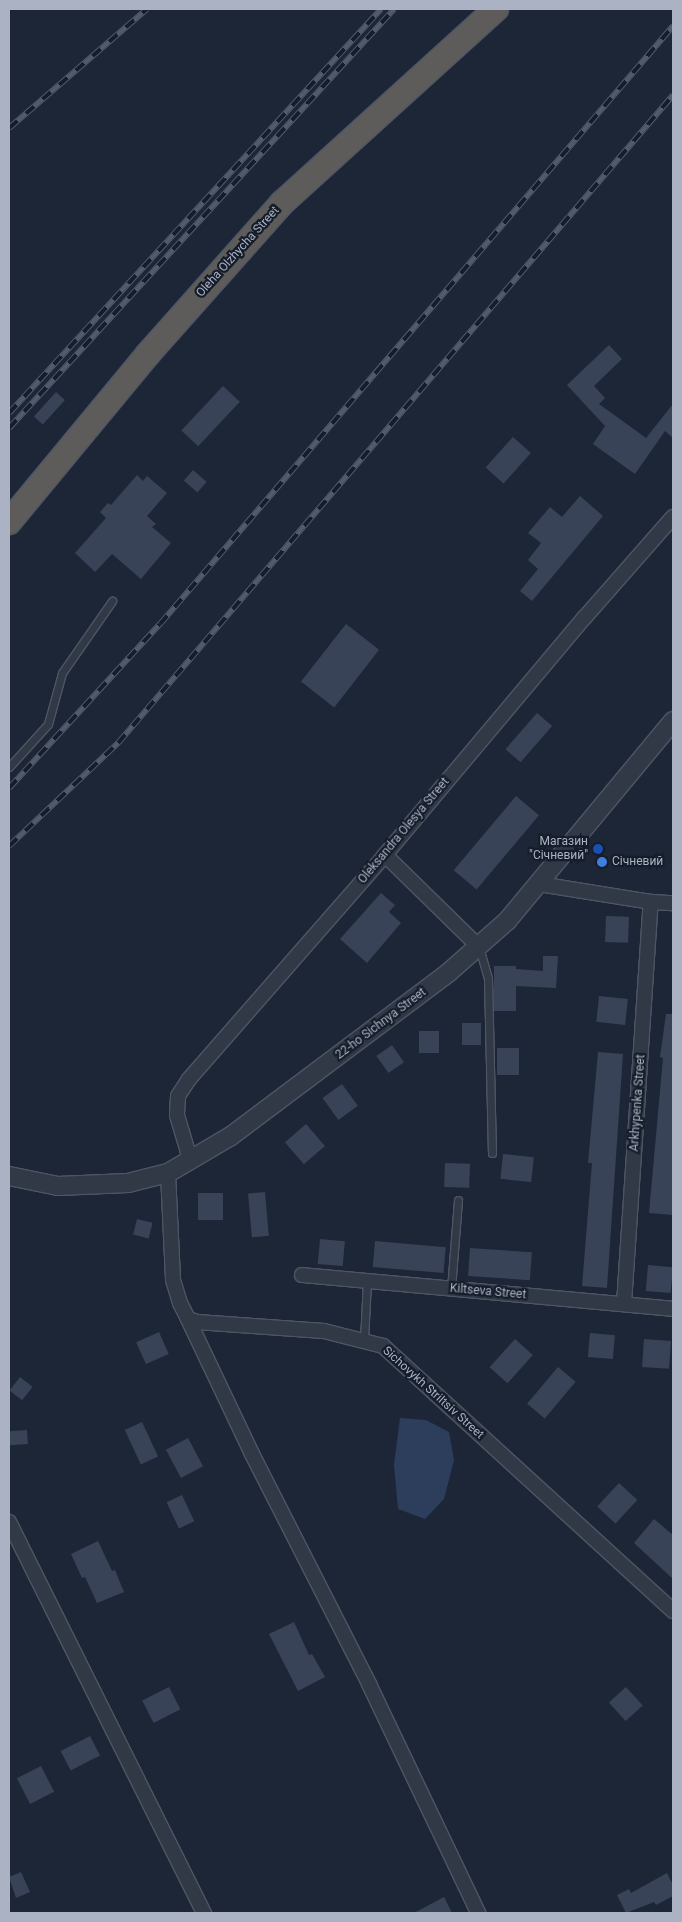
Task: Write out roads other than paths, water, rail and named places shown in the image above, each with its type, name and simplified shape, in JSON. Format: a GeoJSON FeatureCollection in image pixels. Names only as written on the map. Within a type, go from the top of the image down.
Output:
{"type":"FeatureCollection","features":[{"type":"Feature","properties":{"kind":"highway","name":"Oleha Olzhycha Street"},"geometry":{"type":"LineString","coordinates":[[9,522],[148,354],[282,203],[496,9]]}},
{"type":"Feature","properties":{"kind":"street","name":"Oleksandra Olesya Street"},"geometry":{"type":"LineString","coordinates":[[190,1159],[177,1116],[178,1096],[189,1079],[385,855],[573,632],[673,517]]}},
{"type":"Feature","properties":{"kind":"street","name":"22-ho Sichnya Street"},"geometry":{"type":"LineString","coordinates":[[9,1176],[58,1186],[128,1183],[168,1174],[231,1136],[448,973],[507,921],[673,722]]}},
{"type":"Feature","properties":{"kind":"street"},"geometry":{"type":"LineString","coordinates":[[385,855],[478,946]]}},
{"type":"Feature","properties":{"kind":"street"},"geometry":{"type":"LineString","coordinates":[[538,884],[652,902],[673,903]]}},
{"type":"Feature","properties":{"kind":"street","name":"Arkhypenka Street"},"geometry":{"type":"LineString","coordinates":[[624,1304],[652,902]]}},
{"type":"Feature","properties":{"kind":"street"},"geometry":{"type":"LineString","coordinates":[[168,1174],[173,1280],[180,1303],[252,1454],[369,1684],[478,1913]]}},
{"type":"Feature","properties":{"kind":"street","name":"Kiltseva Street"},"geometry":{"type":"LineString","coordinates":[[302,1275],[673,1309]]}},
{"type":"Feature","properties":{"kind":"street","name":"Sichovykh Striltsiv Street"},"geometry":{"type":"LineString","coordinates":[[188,1319],[196,1322],[324,1331],[383,1346],[673,1611]]}},
{"type":"Feature","properties":{"kind":"street"},"geometry":{"type":"LineString","coordinates":[[9,1522],[204,1913]]}},
{"type":"Feature","properties":{"kind":"lane"},"geometry":{"type":"LineString","coordinates":[[9,767],[48,724],[62,673],[112,601]]}},
{"type":"Feature","properties":{"kind":"lane"},"geometry":{"type":"LineString","coordinates":[[478,946],[488,978],[492,1153]]}},
{"type":"Feature","properties":{"kind":"lane"},"geometry":{"type":"LineString","coordinates":[[451,1289],[458,1200]]}},
{"type":"Feature","properties":{"kind":"lane"},"geometry":{"type":"LineString","coordinates":[[364,1340],[367,1281]]}},
{"type":"Feature","properties":{"kind":"water"},"geometry":{"type":"Polygon","coordinates":[[[400,1418],[426,1420],[449,1432],[454,1460],[444,1499],[425,1519],[398,1509],[394,1465],[400,1418]]]}},
{"type":"Feature","properties":{"kind":"railway"},"geometry":{"type":"LineString","coordinates":[[9,128],[147,9]]}},
{"type":"Feature","properties":{"kind":"railway"},"geometry":{"type":"LineString","coordinates":[[9,413],[381,9]]}},
{"type":"Feature","properties":{"kind":"railway"},"geometry":{"type":"LineString","coordinates":[[9,428],[394,9]]}},
{"type":"Feature","properties":{"kind":"railway"},"geometry":{"type":"LineString","coordinates":[[9,788],[160,624],[673,26]]}},
{"type":"Feature","properties":{"kind":"railway"},"geometry":{"type":"LineString","coordinates":[[9,846],[118,743],[673,95]]}},
{"type":"Feature","properties":{"kind":"place","name":"Магазин \"Січневий\""},"geometry":{"type":"Point","coordinates":[598,849]}},
{"type":"Feature","properties":{"kind":"place","name":"Січневий"},"geometry":{"type":"Point","coordinates":[602,862]}}]}
